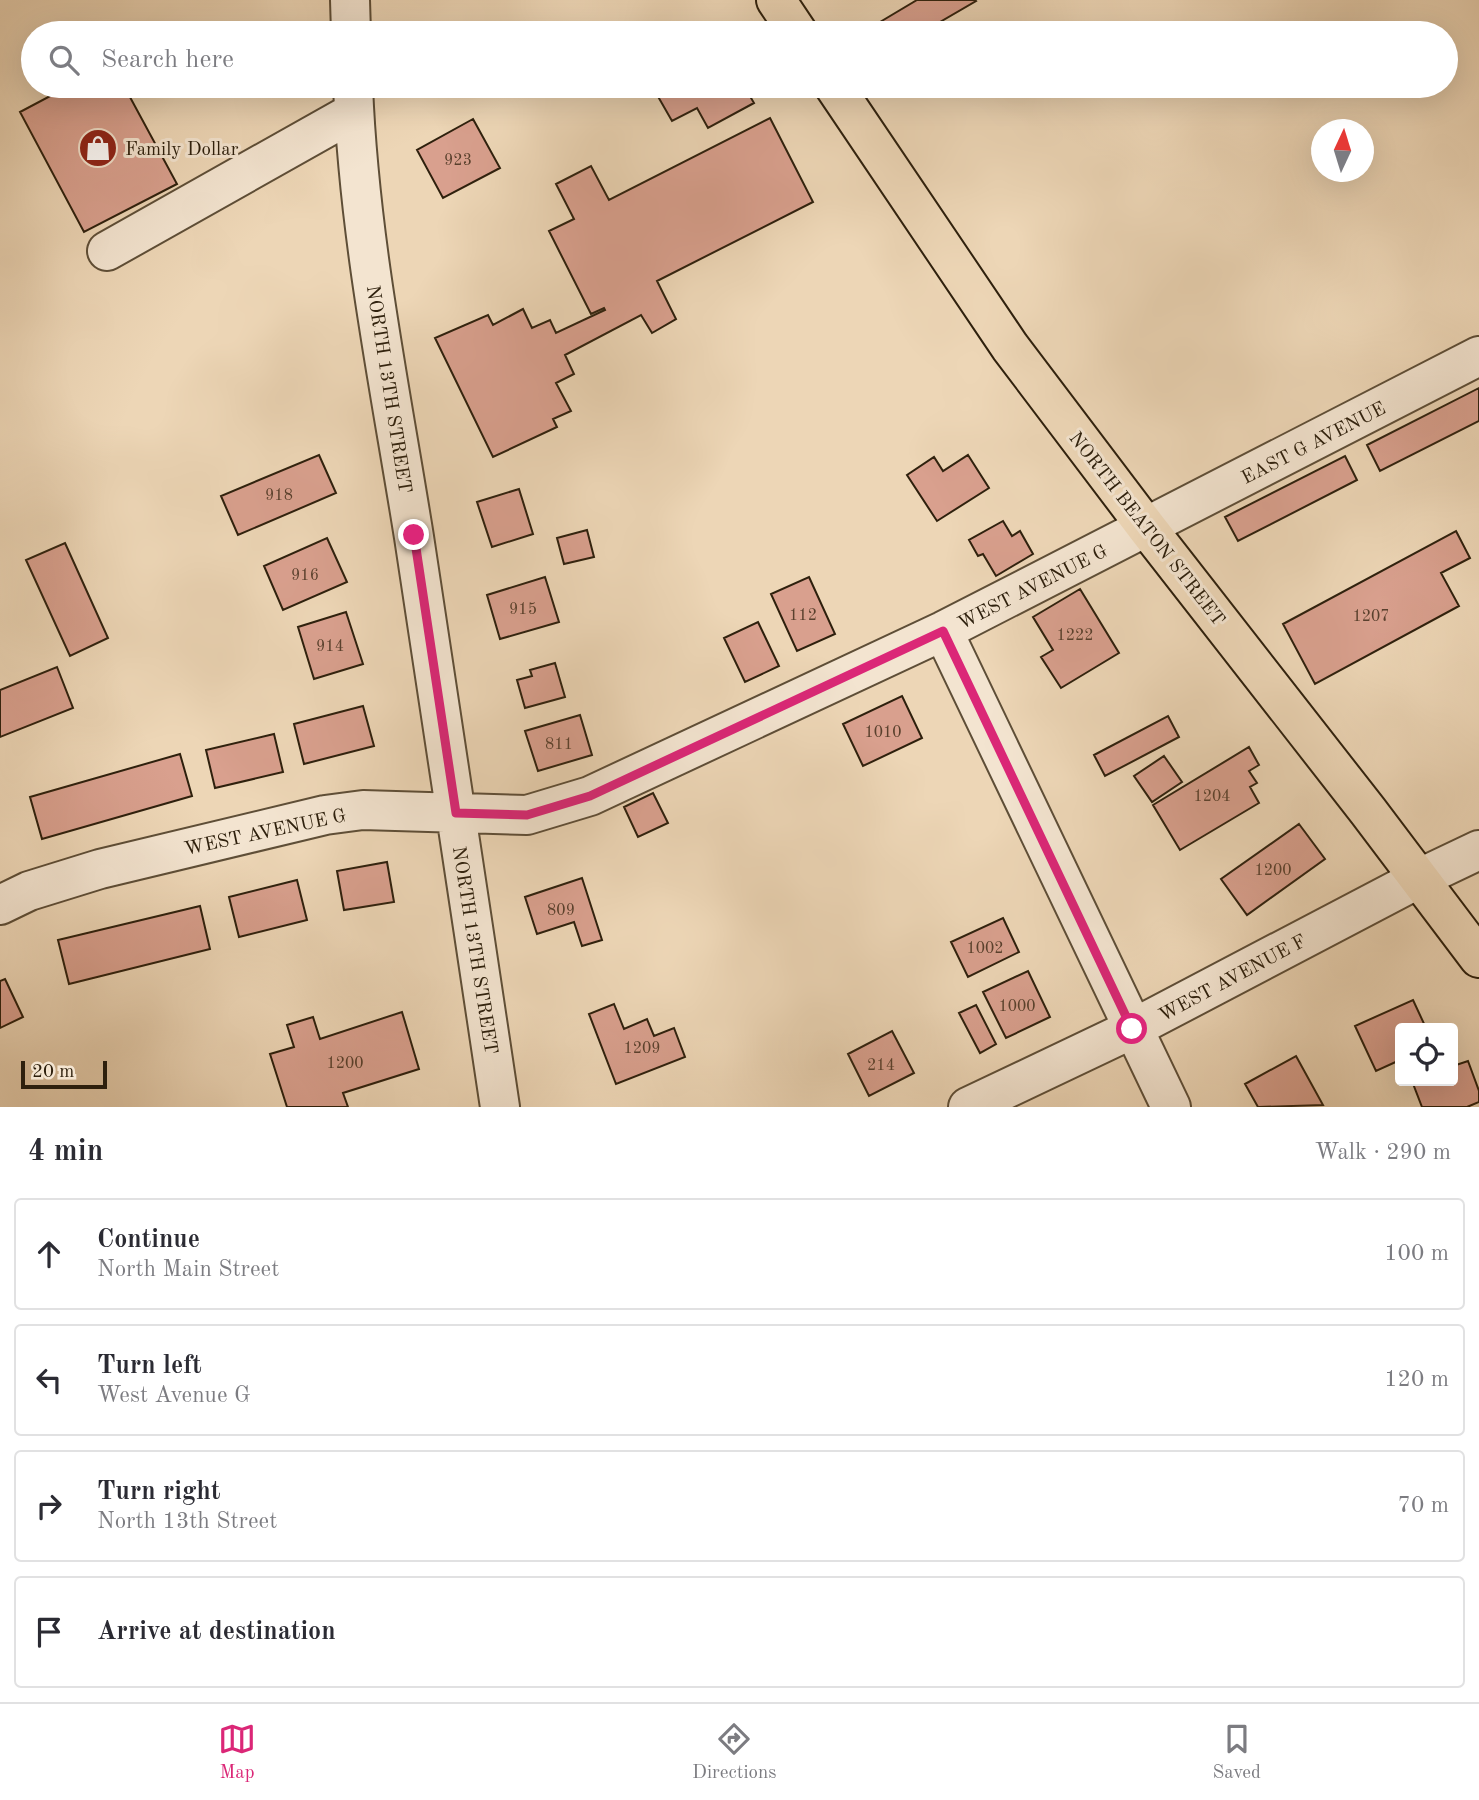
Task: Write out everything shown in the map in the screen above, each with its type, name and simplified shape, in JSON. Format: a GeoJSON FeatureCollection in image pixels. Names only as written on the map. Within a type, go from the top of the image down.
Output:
{"type":"FeatureCollection","features":[{"type":"Feature","properties":{"kind":"main road"},"geometry":{"type":"LineString","coordinates":[[776,0],[790,21]]}},
{"type":"Feature","properties":{"kind":"main road","name":"NORTH BEATON STREET"},"geometry":{"type":"LineString","coordinates":[[842,98],[1010,347],[1479,958]]}},
{"type":"Feature","properties":{"kind":"street"},"geometry":{"type":"LineString","coordinates":[[350,0],[351,21]]}},
{"type":"Feature","properties":{"kind":"street"},"geometry":{"type":"LineString","coordinates":[[107,251],[354,99]]}},
{"type":"Feature","properties":{"kind":"street","name":"NORTH 13TH STREET"},"geometry":{"type":"LineString","coordinates":[[354,99],[380,342],[414,535],[500,1107]]}},
{"type":"Feature","properties":{"kind":"street","name":"EAST G AVENUE"},"geometry":{"type":"LineString","coordinates":[[1147,528],[1479,356]]}},
{"type":"Feature","properties":{"kind":"street","name":"WEST AVENUE G"},"geometry":{"type":"LineString","coordinates":[[0,905],[29,891],[100,869],[325,815],[363,810],[527,815],[590,796],[943,631],[1147,528]]}},
{"type":"Feature","properties":{"kind":"street"},"geometry":{"type":"LineString","coordinates":[[943,631],[1171,1107]]}},
{"type":"Feature","properties":{"kind":"street","name":"WEST AVENUE F"},"geometry":{"type":"LineString","coordinates":[[968,1107],[1132,1029],[1418,879],[1479,850]]}},
{"type":"Feature","properties":{"kind":"building"},"geometry":{"type":"Polygon","coordinates":[[[917,0],[976,1],[942,21],[882,21],[917,0]]]}},
{"type":"Feature","properties":{"kind":"building","name":"Family Dollar"},"geometry":{"type":"Polygon","coordinates":[[[46,98],[130,98],[177,184],[84,232],[20,112],[46,98]]]}},
{"type":"Feature","properties":{"kind":"building"},"geometry":{"type":"Polygon","coordinates":[[[659,98],[751,98],[754,103],[708,128],[697,108],[672,121],[659,98]]]}},
{"type":"Feature","properties":{"kind":"building"},"geometry":{"type":"Polygon","coordinates":[[[770,118],[813,202],[657,281],[676,319],[652,333],[641,315],[565,355],[574,374],[556,383],[571,411],[553,419],[557,427],[493,457],[435,338],[488,315],[493,325],[523,309],[532,328],[550,320],[556,333],[605,310],[604,308],[591,314],[549,231],[574,219],[556,184],[591,166],[609,200],[770,118]]]}},
{"type":"Feature","properties":{"kind":"building"},"geometry":{"type":"Polygon","coordinates":[[[473,119],[500,168],[443,198],[417,150],[473,119]]]}},
{"type":"Feature","properties":{"kind":"building"},"geometry":{"type":"Polygon","coordinates":[[[1479,388],[1479,421],[1380,471],[1367,445],[1479,388]]]}},
{"type":"Feature","properties":{"kind":"building"},"geometry":{"type":"Polygon","coordinates":[[[319,455],[336,493],[238,535],[221,496],[319,455]]]}},
{"type":"Feature","properties":{"kind":"building"},"geometry":{"type":"Polygon","coordinates":[[[968,455],[989,488],[937,521],[907,475],[934,457],[943,471],[968,455]]]}},
{"type":"Feature","properties":{"kind":"building"},"geometry":{"type":"Polygon","coordinates":[[[1345,456],[1357,480],[1238,541],[1225,517],[1345,456]]]}},
{"type":"Feature","properties":{"kind":"building"},"geometry":{"type":"Polygon","coordinates":[[[519,489],[533,534],[492,547],[477,502],[519,489]]]}},
{"type":"Feature","properties":{"kind":"building"},"geometry":{"type":"Polygon","coordinates":[[[1003,521],[1012,536],[1020,531],[1033,554],[996,576],[983,554],[978,556],[969,540],[1003,521]]]}},
{"type":"Feature","properties":{"kind":"building"},"geometry":{"type":"Polygon","coordinates":[[[587,530],[594,557],[564,564],[557,538],[587,530]]]}},
{"type":"Feature","properties":{"kind":"building"},"geometry":{"type":"Polygon","coordinates":[[[1456,531],[1470,558],[1441,573],[1459,606],[1315,684],[1283,624],[1456,531]]]}},
{"type":"Feature","properties":{"kind":"building"},"geometry":{"type":"Polygon","coordinates":[[[327,538],[347,582],[283,610],[264,566],[327,538]]]}},
{"type":"Feature","properties":{"kind":"building"},"geometry":{"type":"Polygon","coordinates":[[[65,543],[108,638],[70,656],[26,560],[65,543]]]}},
{"type":"Feature","properties":{"kind":"building"},"geometry":{"type":"Polygon","coordinates":[[[545,577],[559,622],[500,639],[487,595],[545,577]]]}},
{"type":"Feature","properties":{"kind":"building"},"geometry":{"type":"Polygon","coordinates":[[[809,577],[835,634],[797,651],[771,594],[809,577]]]}},
{"type":"Feature","properties":{"kind":"building"},"geometry":{"type":"Polygon","coordinates":[[[1080,589],[1119,653],[1061,688],[1041,657],[1053,650],[1033,617],[1080,589]]]}},
{"type":"Feature","properties":{"kind":"building"},"geometry":{"type":"Polygon","coordinates":[[[346,612],[363,664],[314,679],[298,627],[346,612]]]}},
{"type":"Feature","properties":{"kind":"building"},"geometry":{"type":"Polygon","coordinates":[[[758,622],[779,666],[745,682],[724,638],[758,622]]]}},
{"type":"Feature","properties":{"kind":"building"},"geometry":{"type":"Polygon","coordinates":[[[555,663],[565,697],[525,708],[517,680],[532,676],[530,670],[555,663]]]}},
{"type":"Feature","properties":{"kind":"building"},"geometry":{"type":"Polygon","coordinates":[[[57,667],[73,708],[0,737],[0,690],[57,667]]]}},
{"type":"Feature","properties":{"kind":"building"},"geometry":{"type":"Polygon","coordinates":[[[902,696],[922,738],[863,766],[843,724],[902,696]]]}},
{"type":"Feature","properties":{"kind":"building"},"geometry":{"type":"Polygon","coordinates":[[[363,706],[374,746],[304,764],[294,724],[363,706]]]}},
{"type":"Feature","properties":{"kind":"building"},"geometry":{"type":"Polygon","coordinates":[[[580,715],[592,755],[538,771],[525,731],[580,715]]]}},
{"type":"Feature","properties":{"kind":"building"},"geometry":{"type":"Polygon","coordinates":[[[1168,716],[1179,737],[1105,776],[1094,755],[1168,716]]]}},
{"type":"Feature","properties":{"kind":"building"},"geometry":{"type":"Polygon","coordinates":[[[274,734],[283,772],[215,788],[206,750],[274,734]]]}},
{"type":"Feature","properties":{"kind":"building"},"geometry":{"type":"Polygon","coordinates":[[[1249,747],[1259,765],[1249,771],[1257,783],[1250,787],[1259,803],[1180,850],[1153,805],[1249,747]]]}},
{"type":"Feature","properties":{"kind":"building"},"geometry":{"type":"Polygon","coordinates":[[[180,754],[192,796],[42,839],[30,797],[180,754]]]}},
{"type":"Feature","properties":{"kind":"building"},"geometry":{"type":"Polygon","coordinates":[[[1164,756],[1182,782],[1152,802],[1134,776],[1164,756]]]}},
{"type":"Feature","properties":{"kind":"building"},"geometry":{"type":"Polygon","coordinates":[[[653,793],[668,823],[638,837],[624,807],[653,793]]]}},
{"type":"Feature","properties":{"kind":"building"},"geometry":{"type":"Polygon","coordinates":[[[1299,824],[1325,859],[1247,915],[1221,879],[1299,824]]]}},
{"type":"Feature","properties":{"kind":"building"},"geometry":{"type":"Polygon","coordinates":[[[387,862],[394,902],[344,910],[337,871],[387,862]]]}},
{"type":"Feature","properties":{"kind":"building"},"geometry":{"type":"Polygon","coordinates":[[[582,878],[602,940],[582,946],[574,922],[537,934],[525,897],[582,878]]]}},
{"type":"Feature","properties":{"kind":"building"},"geometry":{"type":"Polygon","coordinates":[[[297,880],[307,920],[239,937],[229,897],[297,880]]]}},
{"type":"Feature","properties":{"kind":"building"},"geometry":{"type":"Polygon","coordinates":[[[200,906],[210,949],[69,984],[58,940],[200,906]]]}},
{"type":"Feature","properties":{"kind":"building"},"geometry":{"type":"Polygon","coordinates":[[[1003,918],[1019,952],[968,977],[951,942],[1003,918]]]}},
{"type":"Feature","properties":{"kind":"building"},"geometry":{"type":"Polygon","coordinates":[[[1028,971],[1050,1017],[1006,1038],[983,992],[1028,971]]]}},
{"type":"Feature","properties":{"kind":"building"},"geometry":{"type":"Polygon","coordinates":[[[5,979],[23,1017],[0,1028],[0,981],[5,979]]]}},
{"type":"Feature","properties":{"kind":"building"},"geometry":{"type":"Polygon","coordinates":[[[1413,1000],[1424,1023],[1395,1023],[1395,1062],[1376,1071],[1355,1026],[1413,1000]]]}},
{"type":"Feature","properties":{"kind":"building"},"geometry":{"type":"Polygon","coordinates":[[[614,1004],[624,1029],[647,1019],[654,1036],[674,1028],[685,1057],[616,1084],[589,1014],[614,1004]]]}},
{"type":"Feature","properties":{"kind":"building"},"geometry":{"type":"Polygon","coordinates":[[[976,1005],[996,1044],[980,1053],[959,1013],[976,1005]]]}},
{"type":"Feature","properties":{"kind":"building"},"geometry":{"type":"Polygon","coordinates":[[[402,1012],[419,1069],[343,1093],[348,1107],[287,1107],[270,1054],[294,1047],[287,1025],[313,1017],[320,1039],[402,1012]]]}},
{"type":"Feature","properties":{"kind":"building"},"geometry":{"type":"Polygon","coordinates":[[[892,1031],[914,1073],[869,1096],[848,1054],[892,1031]]]}},
{"type":"Feature","properties":{"kind":"building"},"geometry":{"type":"Polygon","coordinates":[[[1296,1056],[1323,1105],[1258,1107],[1245,1084],[1296,1056]]]}},
{"type":"Feature","properties":{"kind":"building"},"geometry":{"type":"Polygon","coordinates":[[[1468,1061],[1479,1091],[1479,1102],[1467,1107],[1422,1107],[1414,1086],[1458,1086],[1458,1064],[1468,1061]]]}},
{"type":"Feature","properties":{"kind":"place","name":"Family Dollar"},"geometry":{"type":"Point","coordinates":[98,148]}},
{"type":"Feature","properties":{"kind":"route"},"geometry":{"type":"LineString","coordinates":[[414,535],[456,813],[527,815],[590,796],[943,631],[1132,1029]]}}]}
